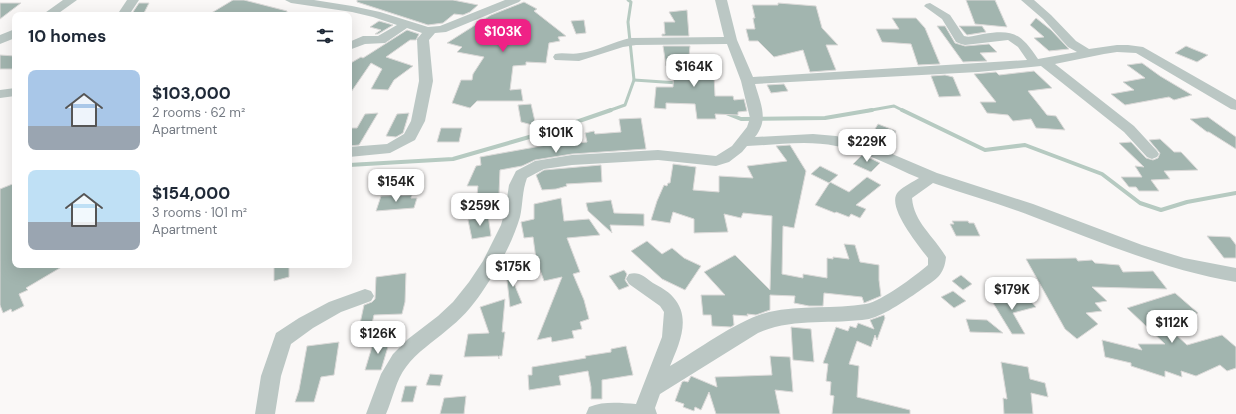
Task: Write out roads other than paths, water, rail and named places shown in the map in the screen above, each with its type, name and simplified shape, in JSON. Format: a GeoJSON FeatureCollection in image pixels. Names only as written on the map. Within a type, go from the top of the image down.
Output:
{"type":"FeatureCollection","features":[{"type":"Feature","properties":{"kind":"street"},"geometry":{"type":"LineString","coordinates":[[53,12],[71,0]]}},
{"type":"Feature","properties":{"kind":"street"},"geometry":{"type":"LineString","coordinates":[[125,12],[133,0]]}},
{"type":"Feature","properties":{"kind":"street"},"geometry":{"type":"LineString","coordinates":[[291,0],[335,6],[376,14],[431,31],[442,30],[515,0]]}},
{"type":"Feature","properties":{"kind":"street"},"geometry":{"type":"LineString","coordinates":[[376,414],[394,368],[405,354],[425,335],[444,322],[462,304],[490,263],[509,226],[514,211],[516,188],[521,175],[540,165],[572,160],[658,155],[716,161],[724,159],[737,149],[754,128],[757,118],[748,80],[730,40],[722,0]]}},
{"type":"Feature","properties":{"kind":"street"},"geometry":{"type":"LineString","coordinates":[[1027,0],[1047,17],[1072,44],[1089,54]]}},
{"type":"Feature","properties":{"kind":"street"},"geometry":{"type":"LineString","coordinates":[[328,12],[335,6]]}},
{"type":"Feature","properties":{"kind":"street"},"geometry":{"type":"LineString","coordinates":[[930,6],[946,17],[960,39],[965,41],[1005,36],[1012,37],[1040,62],[1129,129],[1152,154]]}},
{"type":"Feature","properties":{"kind":"street"},"geometry":{"type":"LineString","coordinates":[[352,45],[363,40],[381,40],[406,24]]}},
{"type":"Feature","properties":{"kind":"street"},"geometry":{"type":"LineString","coordinates":[[352,152],[390,148],[410,137],[418,121],[426,82],[423,39],[431,31]]}},
{"type":"Feature","properties":{"kind":"street"},"geometry":{"type":"LineString","coordinates":[[0,40],[12,34]]}},
{"type":"Feature","properties":{"kind":"street"},"geometry":{"type":"LineString","coordinates":[[559,57],[570,59],[592,56],[617,45],[630,42],[696,42],[730,40]]}},
{"type":"Feature","properties":{"kind":"street"},"geometry":{"type":"LineString","coordinates":[[748,80],[870,73],[919,72],[1040,62],[1124,48],[1139,50],[1236,106]]}},
{"type":"Feature","properties":{"kind":"street"},"geometry":{"type":"LineString","coordinates":[[0,94],[12,92]]}},
{"type":"Feature","properties":{"kind":"street"},"geometry":{"type":"LineString","coordinates":[[742,142],[805,140],[833,141],[855,145],[931,177],[1040,212],[1132,249],[1164,260],[1211,272],[1236,275]]}},
{"type":"Feature","properties":{"kind":"street"},"geometry":{"type":"LineString","coordinates":[[651,389],[751,327],[768,320],[790,316],[869,311],[880,306],[926,277],[936,268],[938,257],[914,227],[904,205],[904,196],[931,177]]}},
{"type":"Feature","properties":{"kind":"street"},"geometry":{"type":"LineString","coordinates":[[635,279],[666,301],[673,310],[674,320],[672,337],[642,414]]}},
{"type":"Feature","properties":{"kind":"street"},"geometry":{"type":"LineString","coordinates":[[265,414],[271,376],[283,339],[306,323],[335,307],[365,296]]}},
{"type":"Feature","properties":{"kind":"street"},"geometry":{"type":"LineString","coordinates":[[596,414],[613,412],[647,414]]}},
{"type":"Feature","properties":{"kind":"waterway"},"geometry":{"type":"LineString","coordinates":[[628,0],[631,2],[628,22],[634,80]]}},
{"type":"Feature","properties":{"kind":"waterway"},"geometry":{"type":"LineString","coordinates":[[608,111],[625,105],[634,80]]}},
{"type":"Feature","properties":{"kind":"waterway"},"geometry":{"type":"LineString","coordinates":[[634,80],[678,83]]}},
{"type":"Feature","properties":{"kind":"waterway"},"geometry":{"type":"LineString","coordinates":[[866,111],[894,106],[902,110]]}},
{"type":"Feature","properties":{"kind":"waterway"},"geometry":{"type":"LineString","coordinates":[[352,165],[453,159],[550,131],[611,110]]}},
{"type":"Feature","properties":{"kind":"waterway"},"geometry":{"type":"LineString","coordinates":[[726,113],[741,119],[825,118],[872,110]]}},
{"type":"Feature","properties":{"kind":"waterway"},"geometry":{"type":"LineString","coordinates":[[902,110],[985,150],[1025,145],[1102,174],[1140,203],[1161,210],[1187,202],[1236,193]]}}]}
